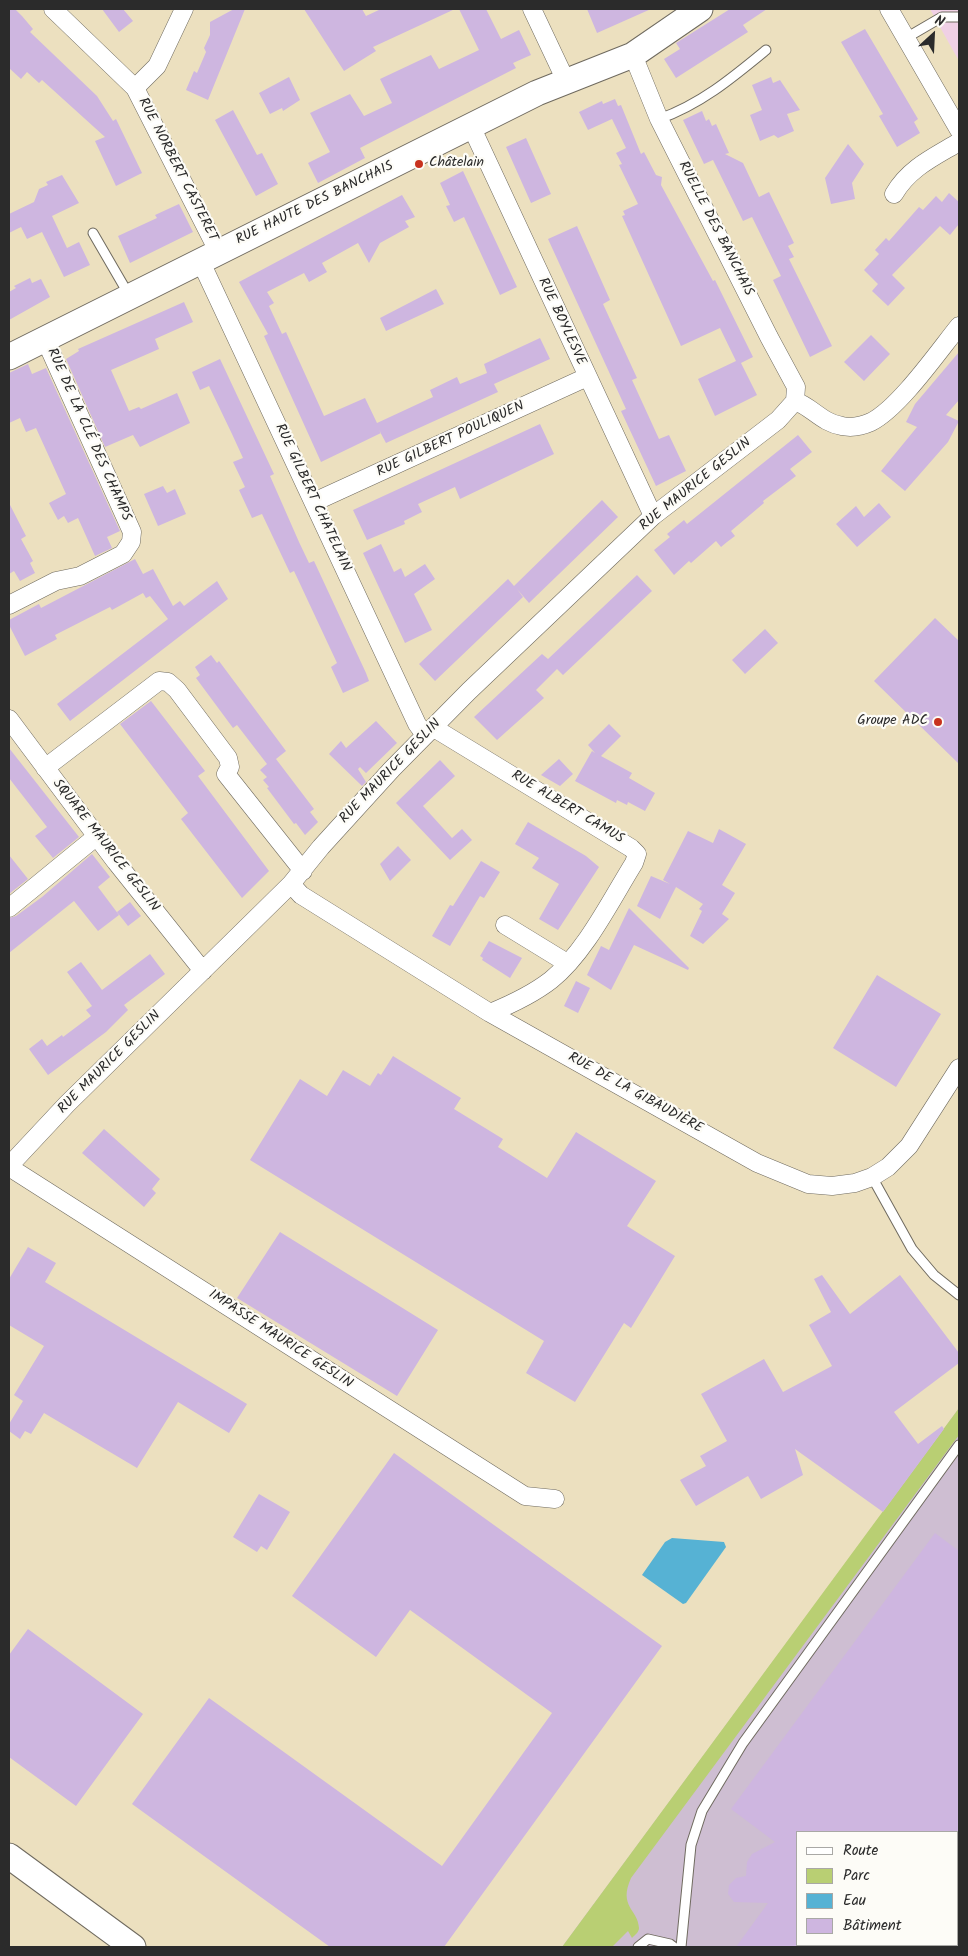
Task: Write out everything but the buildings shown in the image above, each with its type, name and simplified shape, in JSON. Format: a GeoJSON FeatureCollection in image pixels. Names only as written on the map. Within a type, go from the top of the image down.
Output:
{"type":"FeatureCollection","features":[{"type":"Feature","properties":{"kind":"street","name":"RUE NORBERT CASTERET"},"geometry":{"type":"LineString","coordinates":[[54,9],[135,88],[209,256]]}},
{"type":"Feature","properties":{"kind":"street","name":"RUE NORBERT CASTERET"},"geometry":{"type":"LineString","coordinates":[[135,88],[158,66],[184,9]]}},
{"type":"Feature","properties":{"kind":"street"},"geometry":{"type":"LineString","coordinates":[[532,9],[566,81]]}},
{"type":"Feature","properties":{"kind":"street","name":"RUE HAUTE DES BANCHAIS"},"geometry":{"type":"LineString","coordinates":[[9,357],[471,126],[566,81],[633,55],[700,9]]}},
{"type":"Feature","properties":{"kind":"street"},"geometry":{"type":"LineString","coordinates":[[889,9],[959,130]]}},
{"type":"Feature","properties":{"kind":"street","name":"RUELLE DES BANCHAIS"},"geometry":{"type":"LineString","coordinates":[[633,55],[659,119],[796,387],[795,401]]}},
{"type":"Feature","properties":{"kind":"street","name":"RUE BOYLESVE"},"geometry":{"type":"LineString","coordinates":[[471,126],[653,516]]}},
{"type":"Feature","properties":{"kind":"street"},"geometry":{"type":"LineString","coordinates":[[894,194],[907,175],[915,168],[959,142]]}},
{"type":"Feature","properties":{"kind":"street","name":"RUE GILBERT CHATELAIN"},"geometry":{"type":"LineString","coordinates":[[209,256],[314,502],[417,724],[430,732]]}},
{"type":"Feature","properties":{"kind":"street"},"geometry":{"type":"LineString","coordinates":[[795,401],[829,423],[842,426],[863,425],[872,422],[892,407],[959,326]]}},
{"type":"Feature","properties":{"kind":"street","name":"RUE DE LA CLÉ DES CHAMPS"},"geometry":{"type":"LineString","coordinates":[[9,605],[56,581],[80,576],[123,554],[131,542],[132,532],[45,338]]}},
{"type":"Feature","properties":{"kind":"street","name":"RUE GILBERT POULIQUEN"},"geometry":{"type":"LineString","coordinates":[[314,502],[587,377]]}},
{"type":"Feature","properties":{"kind":"street","name":"RUE MAURICE GESLIN"},"geometry":{"type":"LineString","coordinates":[[9,1166],[67,1104],[297,878],[333,834],[430,732],[653,516],[778,420],[795,401]]}},
{"type":"Feature","properties":{"kind":"street","name":"RUE DE LA GIBAUDIÈRE"},"geometry":{"type":"LineString","coordinates":[[46,768],[159,681],[168,682],[177,690],[228,758],[230,767],[226,774],[297,878],[301,895],[490,1013],[779,1174],[795,1181],[820,1186],[855,1183],[872,1177],[888,1167],[909,1146],[956,1079]]}},
{"type":"Feature","properties":{"kind":"street","name":"SQUARE MAURICE GESLIN"},"geometry":{"type":"LineString","coordinates":[[9,719],[97,836],[204,971]]}},
{"type":"Feature","properties":{"kind":"street","name":"RUE ALBERT CAMUS"},"geometry":{"type":"LineString","coordinates":[[430,732],[635,850],[637,859],[585,940],[567,963],[552,978],[532,993],[490,1013]]}},
{"type":"Feature","properties":{"kind":"street"},"geometry":{"type":"LineString","coordinates":[[9,908],[97,836]]}},
{"type":"Feature","properties":{"kind":"street"},"geometry":{"type":"LineString","coordinates":[[505,924],[567,963]]}},
{"type":"Feature","properties":{"kind":"street","name":"IMPASSE MAURICE GESLIN"},"geometry":{"type":"LineString","coordinates":[[9,1166],[525,1496],[556,1499]]}},
{"type":"Feature","properties":{"kind":"street"},"geometry":{"type":"LineString","coordinates":[[9,1856],[133,1947]]}},
{"type":"Feature","properties":{"kind":"lane"},"geometry":{"type":"LineString","coordinates":[[906,38],[942,17],[959,17]]}},
{"type":"Feature","properties":{"kind":"lane"},"geometry":{"type":"LineString","coordinates":[[659,119],[692,105],[711,94],[766,50]]}},
{"type":"Feature","properties":{"kind":"lane"},"geometry":{"type":"LineString","coordinates":[[93,233],[129,296]]}},
{"type":"Feature","properties":{"kind":"lane"},"geometry":{"type":"LineString","coordinates":[[872,1177],[912,1249],[934,1275],[959,1295]]}},
{"type":"Feature","properties":{"kind":"lane"},"geometry":{"type":"LineString","coordinates":[[681,1947],[691,1846],[702,1811],[743,1742],[959,1445]]}},
{"type":"Feature","properties":{"kind":"lane"},"geometry":{"type":"LineString","coordinates":[[638,1947],[648,1939],[670,1944],[674,1947]]}},
{"type":"Feature","properties":{"kind":"shaded area"},"geometry":{"type":"Polygon","coordinates":[[[930,9],[959,9],[959,61],[936,20],[930,9]]]}},
{"type":"Feature","properties":{"kind":"shaded area"},"geometry":{"type":"Polygon","coordinates":[[[959,1408],[959,1947],[562,1947],[883,1512],[959,1408]]]}},
{"type":"Feature","properties":{"kind":"green space"},"geometry":{"type":"Polygon","coordinates":[[[959,1408],[959,1435],[631,1878],[627,1895],[630,1907],[638,1922],[638,1932],[632,1938],[628,1931],[612,1947],[562,1947],[959,1408]]]}},
{"type":"Feature","properties":{"kind":"water"},"geometry":{"type":"Polygon","coordinates":[[[672,1538],[724,1542],[726,1547],[686,1603],[683,1604],[642,1575],[665,1542],[672,1538]]]}},
{"type":"Feature","properties":{"kind":"place","name":"Châtelain"},"geometry":{"type":"Point","coordinates":[419,164]}},
{"type":"Feature","properties":{"kind":"place","name":"Groupe ADC"},"geometry":{"type":"Point","coordinates":[938,722]}}]}
